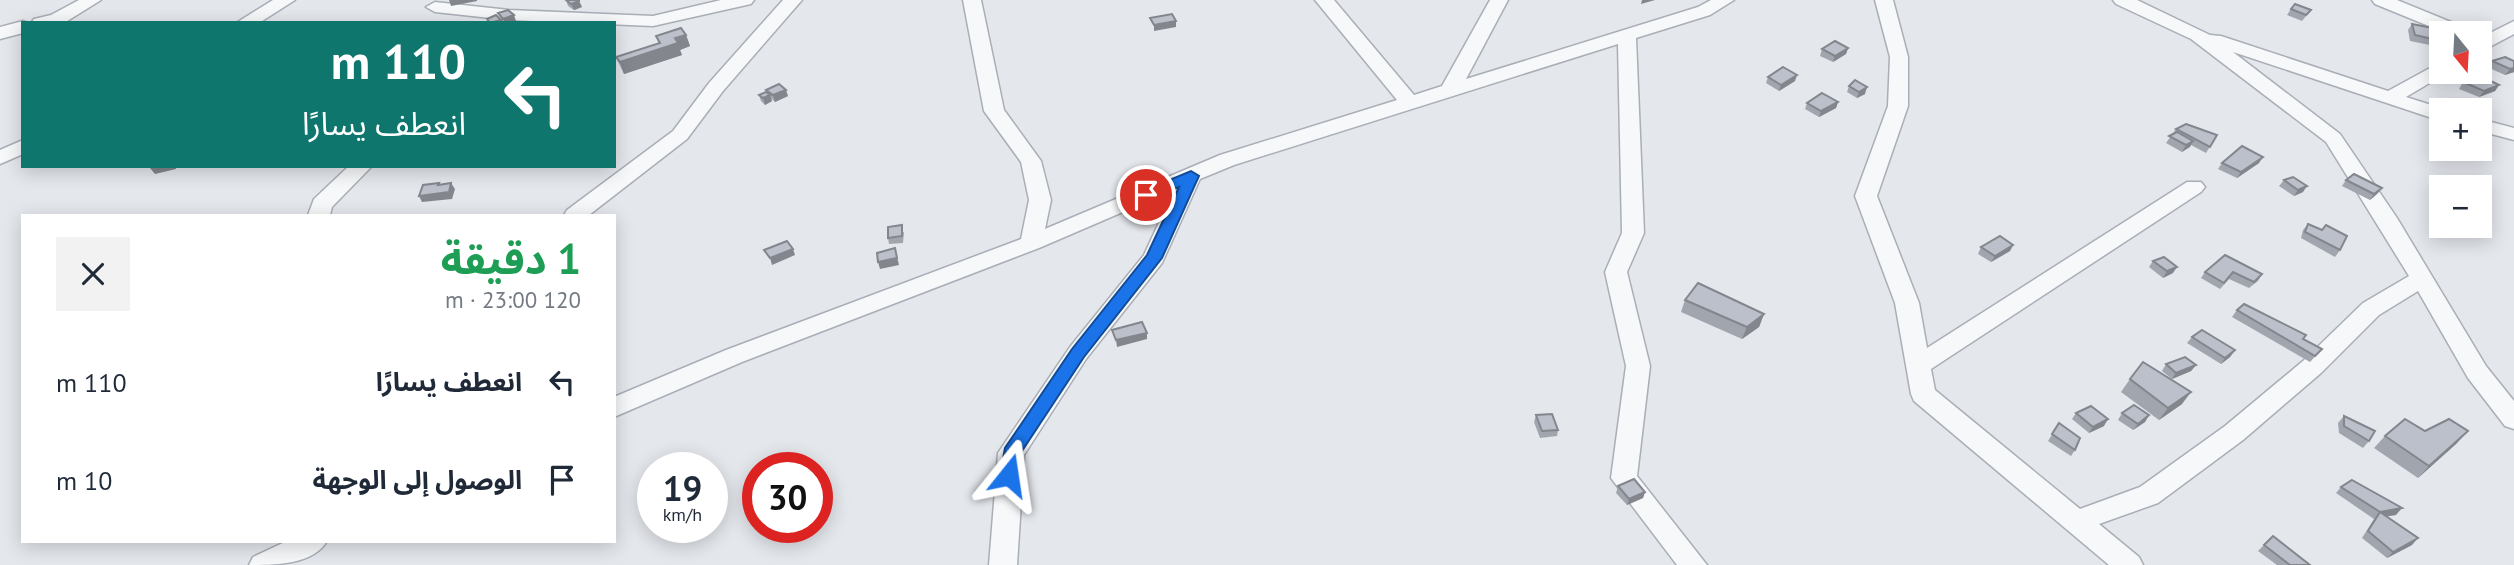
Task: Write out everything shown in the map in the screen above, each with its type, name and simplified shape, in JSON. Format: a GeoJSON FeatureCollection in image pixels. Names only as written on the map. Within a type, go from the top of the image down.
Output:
{"type":"FeatureCollection","features":[{"type":"Feature","properties":{"kind":"street"},"geometry":{"type":"LineString","coordinates":[[48,21],[92,0]]}},
{"type":"Feature","properties":{"kind":"street"},"geometry":{"type":"LineString","coordinates":[[249,21],[286,0]]}},
{"type":"Feature","properties":{"kind":"street"},"geometry":{"type":"LineString","coordinates":[[423,21],[435,3],[509,15],[653,21],[746,0]]}},
{"type":"Feature","properties":{"kind":"street"},"geometry":{"type":"LineString","coordinates":[[576,214],[680,135],[716,88],[793,0]]}},
{"type":"Feature","properties":{"kind":"street"},"geometry":{"type":"LineString","coordinates":[[972,0],[994,111],[1031,161],[1041,201],[1031,243]]}},
{"type":"Feature","properties":{"kind":"street"},"geometry":{"type":"LineString","coordinates":[[1324,0],[1410,103]]}},
{"type":"Feature","properties":{"kind":"street"},"geometry":{"type":"LineString","coordinates":[[1450,90],[1499,0]]}},
{"type":"Feature","properties":{"kind":"street"},"geometry":{"type":"LineString","coordinates":[[616,407],[734,356],[1031,243],[1227,160],[1704,11],[1725,0]]}},
{"type":"Feature","properties":{"kind":"street"},"geometry":{"type":"LineString","coordinates":[[1884,0],[1899,57],[1898,106],[1866,196],[1908,303],[1923,394],[2129,565]]}},
{"type":"Feature","properties":{"kind":"street"},"geometry":{"type":"LineString","coordinates":[[2122,0],[2198,35],[2429,111]]}},
{"type":"Feature","properties":{"kind":"street"},"geometry":{"type":"LineString","coordinates":[[2381,0],[2432,21]]}},
{"type":"Feature","properties":{"kind":"street"},"geometry":{"type":"LineString","coordinates":[[2492,38],[2514,26]]}},
{"type":"Feature","properties":{"kind":"street"},"geometry":{"type":"LineString","coordinates":[[0,33],[21,28]]}},
{"type":"Feature","properties":{"kind":"street"},"geometry":{"type":"LineString","coordinates":[[1628,35],[1633,233],[1616,272],[1637,366],[1624,478],[1693,565]]}},
{"type":"Feature","properties":{"kind":"street"},"geometry":{"type":"LineString","coordinates":[[2198,35],[2333,138],[2386,218],[2477,372],[2514,419]]}},
{"type":"Feature","properties":{"kind":"street"},"geometry":{"type":"LineString","coordinates":[[2390,98],[2429,75]]}},
{"type":"Feature","properties":{"kind":"street"},"geometry":{"type":"LineString","coordinates":[[2492,128],[2514,134]]}},
{"type":"Feature","properties":{"kind":"street"},"geometry":{"type":"LineString","coordinates":[[0,158],[21,147]]}},
{"type":"Feature","properties":{"kind":"street"},"geometry":{"type":"LineString","coordinates":[[319,214],[322,204],[360,168]]}},
{"type":"Feature","properties":{"kind":"street"},"geometry":{"type":"LineString","coordinates":[[1003,565],[1011,453],[1078,353],[1154,258],[1191,176]]}},
{"type":"Feature","properties":{"kind":"street"},"geometry":{"type":"LineString","coordinates":[[1918,365],[2194,187]]}},
{"type":"Feature","properties":{"kind":"street"},"geometry":{"type":"LineString","coordinates":[[2075,522],[2149,495],[2234,433],[2312,367],[2371,309],[2422,278]]}},
{"type":"Feature","properties":{"kind":"street"},"geometry":{"type":"LineString","coordinates":[[273,557],[308,543]]}},
{"type":"Feature","properties":{"kind":"building"},"geometry":{"type":"Polygon","coordinates":[[[2295,4],[2311,10],[2306,15],[2291,9],[2295,4]]]}},
{"type":"Feature","properties":{"kind":"building"},"geometry":{"type":"Polygon","coordinates":[[[508,10],[514,15],[503,19],[498,13],[508,10]]]}},
{"type":"Feature","properties":{"kind":"building"},"geometry":{"type":"Polygon","coordinates":[[[1172,14],[1176,21],[1154,25],[1150,18],[1172,14]]]}},
{"type":"Feature","properties":{"kind":"building"},"geometry":{"type":"Polygon","coordinates":[[[496,15],[501,20],[488,21],[487,19],[496,15]]]}},
{"type":"Feature","properties":{"kind":"building"},"geometry":{"type":"Polygon","coordinates":[[[2412,24],[2429,27],[2429,38],[2415,35],[2412,24]]]}},
{"type":"Feature","properties":{"kind":"building"},"geometry":{"type":"Polygon","coordinates":[[[681,28],[686,35],[675,38],[678,43],[620,62],[616,57],[660,43],[656,36],[681,28]]]}},
{"type":"Feature","properties":{"kind":"building"},"geometry":{"type":"Polygon","coordinates":[[[1835,41],[1848,48],[1835,56],[1822,49],[1835,41]]]}},
{"type":"Feature","properties":{"kind":"building"},"geometry":{"type":"Polygon","coordinates":[[[2505,57],[2514,61],[2514,68],[2510,69],[2492,61],[2505,57]]]}},
{"type":"Feature","properties":{"kind":"building"},"geometry":{"type":"Polygon","coordinates":[[[1783,67],[1797,75],[1781,85],[1768,77],[1783,67]]]}},
{"type":"Feature","properties":{"kind":"building"},"geometry":{"type":"Polygon","coordinates":[[[1855,80],[1867,87],[1859,92],[1849,86],[1855,80]]]}},
{"type":"Feature","properties":{"kind":"building"},"geometry":{"type":"Polygon","coordinates":[[[2492,82],[2499,85],[2484,91],[2468,84],[2492,84],[2492,82]]]}},
{"type":"Feature","properties":{"kind":"building"},"geometry":{"type":"Polygon","coordinates":[[[779,84],[786,90],[773,95],[766,90],[779,84]]]}},
{"type":"Feature","properties":{"kind":"building"},"geometry":{"type":"Polygon","coordinates":[[[766,92],[770,95],[763,98],[759,95],[766,92]]]}},
{"type":"Feature","properties":{"kind":"building"},"geometry":{"type":"Polygon","coordinates":[[[1822,93],[1838,102],[1821,111],[1807,103],[1822,93]]]}},
{"type":"Feature","properties":{"kind":"building"},"geometry":{"type":"Polygon","coordinates":[[[2186,124],[2217,135],[2210,147],[2176,129],[2186,124]]]}},
{"type":"Feature","properties":{"kind":"building"},"geometry":{"type":"Polygon","coordinates":[[[2177,132],[2193,141],[2186,145],[2169,136],[2177,132]]]}},
{"type":"Feature","properties":{"kind":"building"},"geometry":{"type":"Polygon","coordinates":[[[2242,146],[2263,157],[2241,172],[2222,163],[2242,146]]]}},
{"type":"Feature","properties":{"kind":"building"},"geometry":{"type":"Polygon","coordinates":[[[2354,174],[2382,188],[2374,194],[2346,180],[2354,174]]]}},
{"type":"Feature","properties":{"kind":"building"},"geometry":{"type":"Polygon","coordinates":[[[2293,177],[2307,186],[2298,190],[2284,180],[2293,177]]]}},
{"type":"Feature","properties":{"kind":"building"},"geometry":{"type":"Polygon","coordinates":[[[439,183],[438,185],[451,183],[449,192],[419,196],[423,185],[439,183]]]}},
{"type":"Feature","properties":{"kind":"building"},"geometry":{"type":"Polygon","coordinates":[[[2308,224],[2322,230],[2326,225],[2347,236],[2340,250],[2305,232],[2308,224]]]}},
{"type":"Feature","properties":{"kind":"building"},"geometry":{"type":"Polygon","coordinates":[[[902,225],[902,236],[888,238],[888,227],[902,225]]]}},
{"type":"Feature","properties":{"kind":"building"},"geometry":{"type":"Polygon","coordinates":[[[2000,236],[2013,245],[1995,256],[1981,247],[2000,236]]]}},
{"type":"Feature","properties":{"kind":"building"},"geometry":{"type":"Polygon","coordinates":[[[787,241],[793,249],[770,258],[764,250],[787,241]]]}},
{"type":"Feature","properties":{"kind":"building"},"geometry":{"type":"Polygon","coordinates":[[[895,248],[897,258],[878,262],[877,253],[895,248]]]}},
{"type":"Feature","properties":{"kind":"building"},"geometry":{"type":"Polygon","coordinates":[[[2225,255],[2262,274],[2254,282],[2233,272],[2224,283],[2205,272],[2225,255]]]}},
{"type":"Feature","properties":{"kind":"building"},"geometry":{"type":"Polygon","coordinates":[[[2164,257],[2177,267],[2167,271],[2153,261],[2164,257]]]}},
{"type":"Feature","properties":{"kind":"building"},"geometry":{"type":"Polygon","coordinates":[[[1698,283],[1764,314],[1747,327],[1685,300],[1698,283]]]}},
{"type":"Feature","properties":{"kind":"building"},"geometry":{"type":"Polygon","coordinates":[[[2244,304],[2306,335],[2303,339],[2322,349],[2315,356],[2237,310],[2244,304]]]}},
{"type":"Feature","properties":{"kind":"building"},"geometry":{"type":"Polygon","coordinates":[[[1142,322],[1147,333],[1116,340],[1112,330],[1142,322]]]}},
{"type":"Feature","properties":{"kind":"building"},"geometry":{"type":"Polygon","coordinates":[[[2202,330],[2235,350],[2225,358],[2192,337],[2202,330]]]}},
{"type":"Feature","properties":{"kind":"building"},"geometry":{"type":"Polygon","coordinates":[[[2185,357],[2196,365],[2176,373],[2166,364],[2185,357]]]}},
{"type":"Feature","properties":{"kind":"building"},"geometry":{"type":"Polygon","coordinates":[[[2143,362],[2191,392],[2168,408],[2130,379],[2143,362]]]}},
{"type":"Feature","properties":{"kind":"building"},"geometry":{"type":"Polygon","coordinates":[[[2134,405],[2149,415],[2138,424],[2122,413],[2134,405]]]}},
{"type":"Feature","properties":{"kind":"building"},"geometry":{"type":"Polygon","coordinates":[[[2091,406],[2108,419],[2093,427],[2076,413],[2091,406]]]}},
{"type":"Feature","properties":{"kind":"building"},"geometry":{"type":"Polygon","coordinates":[[[1552,414],[1558,430],[1542,431],[1536,415],[1552,414]]]}},
{"type":"Feature","properties":{"kind":"building"},"geometry":{"type":"Polygon","coordinates":[[[2344,416],[2375,431],[2369,441],[2344,426],[2344,416]]]}},
{"type":"Feature","properties":{"kind":"building"},"geometry":{"type":"Polygon","coordinates":[[[2405,419],[2425,431],[2449,419],[2468,431],[2429,466],[2385,436],[2405,419]]]}},
{"type":"Feature","properties":{"kind":"building"},"geometry":{"type":"Polygon","coordinates":[[[2059,423],[2080,438],[2075,450],[2052,434],[2059,423]]]}},
{"type":"Feature","properties":{"kind":"building"},"geometry":{"type":"Polygon","coordinates":[[[1634,479],[1645,492],[1629,499],[1618,486],[1634,479]]]}},
{"type":"Feature","properties":{"kind":"building"},"geometry":{"type":"Polygon","coordinates":[[[2352,480],[2402,508],[2380,512],[2341,487],[2352,480]]]}},
{"type":"Feature","properties":{"kind":"building"},"geometry":{"type":"Polygon","coordinates":[[[2380,512],[2418,538],[2393,552],[2368,531],[2380,512]]]}},
{"type":"Feature","properties":{"kind":"building"},"geometry":{"type":"Polygon","coordinates":[[[2273,536],[2310,565],[2290,565],[2264,545],[2273,536]]]}},
{"type":"Feature","properties":{"kind":"route"},"geometry":{"type":"LineString","coordinates":[[1009,475],[1011,453],[1078,353],[1154,258],[1191,176],[1146,195]]}}]}
